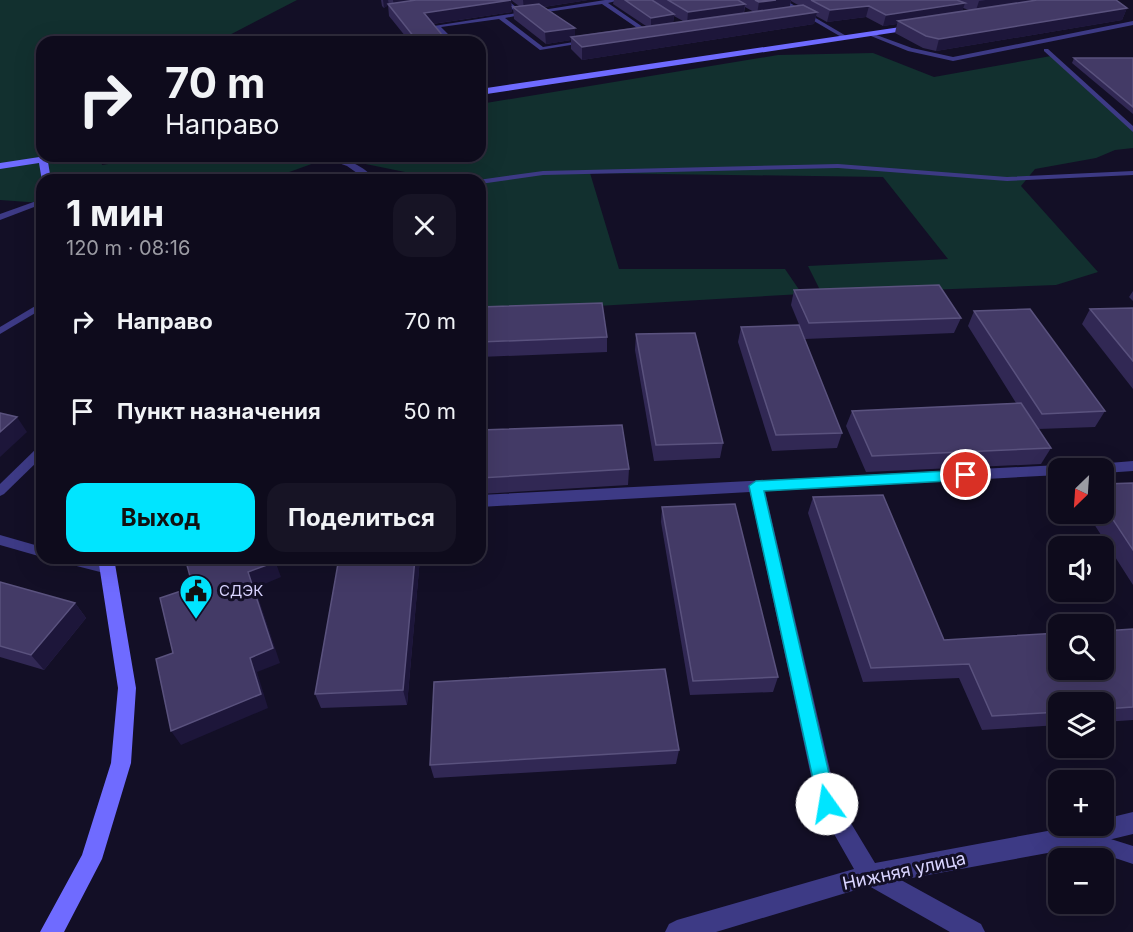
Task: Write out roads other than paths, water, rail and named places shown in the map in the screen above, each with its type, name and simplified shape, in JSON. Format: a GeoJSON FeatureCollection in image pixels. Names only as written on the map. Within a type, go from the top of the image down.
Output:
{"type":"FeatureCollection","features":[{"type":"Feature","properties":{"kind":"street"},"geometry":{"type":"LineString","coordinates":[[486,91],[922,26]]}},
{"type":"Feature","properties":{"kind":"street"},"geometry":{"type":"LineString","coordinates":[[0,166],[36,161]]}},
{"type":"Feature","properties":{"kind":"street"},"geometry":{"type":"LineString","coordinates":[[1114,467],[1133,466]]}},
{"type":"Feature","properties":{"kind":"street"},"geometry":{"type":"LineString","coordinates":[[486,501],[1048,471]]}},
{"type":"Feature","properties":{"kind":"street"},"geometry":{"type":"LineString","coordinates":[[756,486],[827,804],[870,875],[973,932]]}},
{"type":"Feature","properties":{"kind":"street"},"geometry":{"type":"LineString","coordinates":[[52,932],[91,859],[121,763],[127,688],[107,564]]}},
{"type":"Feature","properties":{"kind":"street","name":"Нижняя улица"},"geometry":{"type":"LineString","coordinates":[[677,932],[870,875],[1075,837],[1133,823]]}},
{"type":"Feature","properties":{"kind":"lane"},"geometry":{"type":"LineString","coordinates":[[504,0],[522,14]]}},
{"type":"Feature","properties":{"kind":"lane"},"geometry":{"type":"LineString","coordinates":[[447,36],[437,26],[617,0]]}},
{"type":"Feature","properties":{"kind":"lane"},"geometry":{"type":"LineString","coordinates":[[781,0],[845,37]]}},
{"type":"Feature","properties":{"kind":"lane"},"geometry":{"type":"LineString","coordinates":[[603,2],[648,33]]}},
{"type":"Feature","properties":{"kind":"lane"},"geometry":{"type":"LineString","coordinates":[[541,11],[550,17]]}},
{"type":"Feature","properties":{"kind":"lane"},"geometry":{"type":"LineString","coordinates":[[791,13],[803,12]]}},
{"type":"Feature","properties":{"kind":"lane"},"geometry":{"type":"LineString","coordinates":[[500,17],[542,49],[597,40]]}},
{"type":"Feature","properties":{"kind":"lane"},"geometry":{"type":"LineString","coordinates":[[869,34],[910,50],[953,59],[1133,22]]}},
{"type":"Feature","properties":{"kind":"lane"},"geometry":{"type":"LineString","coordinates":[[638,34],[657,31]]}},
{"type":"Feature","properties":{"kind":"lane"},"geometry":{"type":"LineString","coordinates":[[577,36],[586,42]]}},
{"type":"Feature","properties":{"kind":"lane"},"geometry":{"type":"LineString","coordinates":[[1046,50],[1133,130]]}},
{"type":"Feature","properties":{"kind":"lane"},"geometry":{"type":"LineString","coordinates":[[345,162],[366,174]]}},
{"type":"Feature","properties":{"kind":"lane"},"geometry":{"type":"LineString","coordinates":[[486,181],[543,172],[826,166],[1007,179],[1133,173]]}},
{"type":"Feature","properties":{"kind":"lane"},"geometry":{"type":"LineString","coordinates":[[0,217],[36,203]]}},
{"type":"Feature","properties":{"kind":"lane"},"geometry":{"type":"LineString","coordinates":[[0,331],[36,309]]}},
{"type":"Feature","properties":{"kind":"lane"},"geometry":{"type":"LineString","coordinates":[[0,491],[36,456]]}},
{"type":"Feature","properties":{"kind":"lane"},"geometry":{"type":"LineString","coordinates":[[0,540],[36,550]]}},
{"type":"Feature","properties":{"kind":"lane"},"geometry":{"type":"LineString","coordinates":[[1075,837],[1133,855]]}},
{"type":"Feature","properties":{"kind":"place","name":"СДЭК"},"geometry":{"type":"Point","coordinates":[196,620]}}]}
